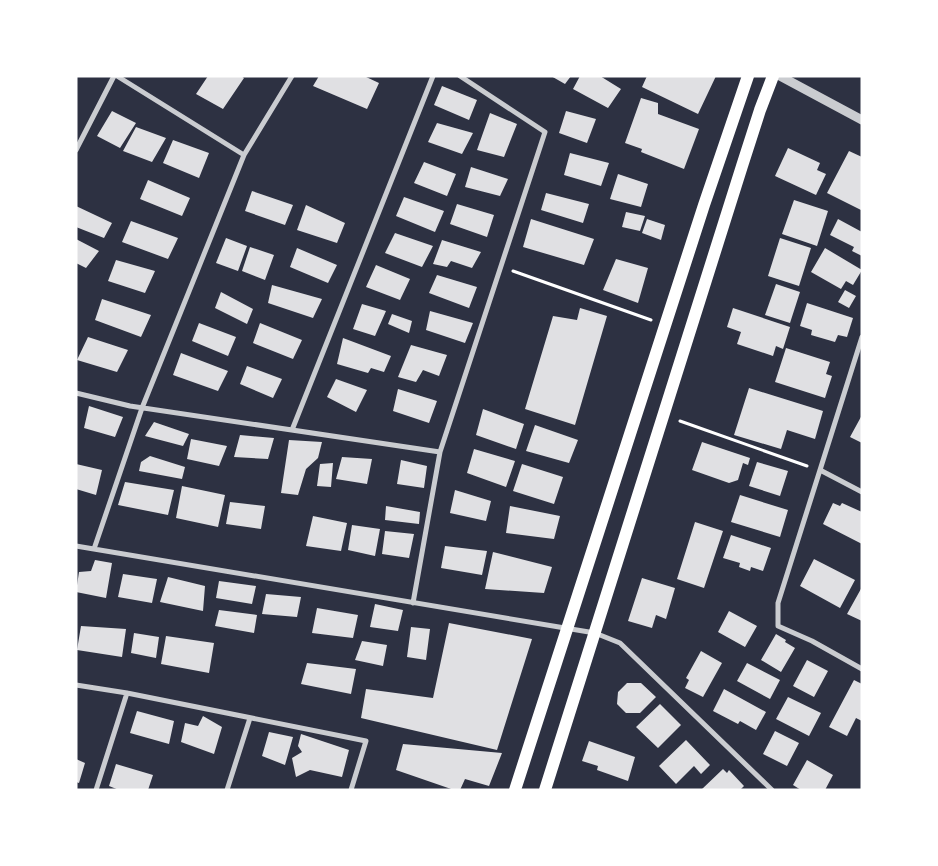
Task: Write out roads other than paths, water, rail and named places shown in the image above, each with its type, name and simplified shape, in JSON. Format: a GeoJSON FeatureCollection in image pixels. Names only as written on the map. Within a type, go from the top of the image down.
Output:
{"type":"FeatureCollection","features":[{"type":"Feature","properties":{"kind":"main road"},"geometry":{"type":"LineString","coordinates":[[515,790],[748,76]]}},
{"type":"Feature","properties":{"kind":"main road"},"geometry":{"type":"LineString","coordinates":[[545,790],[751,138],[773,76]]}},
{"type":"Feature","properties":{"kind":"street"},"geometry":{"type":"LineString","coordinates":[[76,150],[115,76],[244,155]]}},
{"type":"Feature","properties":{"kind":"street"},"geometry":{"type":"LineString","coordinates":[[94,549],[142,408],[244,155],[292,76]]}},
{"type":"Feature","properties":{"kind":"street"},"geometry":{"type":"LineString","coordinates":[[292,430],[433,76]]}},
{"type":"Feature","properties":{"kind":"street"},"geometry":{"type":"LineString","coordinates":[[413,603],[440,452],[545,132],[460,76]]}},
{"type":"Feature","properties":{"kind":"street"},"geometry":{"type":"LineString","coordinates":[[780,76],[862,120]]}},
{"type":"Feature","properties":{"kind":"street"},"geometry":{"type":"LineString","coordinates":[[862,337],[778,603],[778,626],[862,669]]}},
{"type":"Feature","properties":{"kind":"street"},"geometry":{"type":"LineString","coordinates":[[76,393],[142,408],[440,452]]}},
{"type":"Feature","properties":{"kind":"street"},"geometry":{"type":"LineString","coordinates":[[820,470],[862,492]]}},
{"type":"Feature","properties":{"kind":"street"},"geometry":{"type":"LineString","coordinates":[[76,546],[595,633],[620,643],[772,790]]}},
{"type":"Feature","properties":{"kind":"street"},"geometry":{"type":"LineString","coordinates":[[76,685],[127,693],[366,741],[351,790]]}},
{"type":"Feature","properties":{"kind":"street"},"geometry":{"type":"LineString","coordinates":[[96,790],[127,693]]}},
{"type":"Feature","properties":{"kind":"street"},"geometry":{"type":"LineString","coordinates":[[227,790],[250,718]]}}]}
